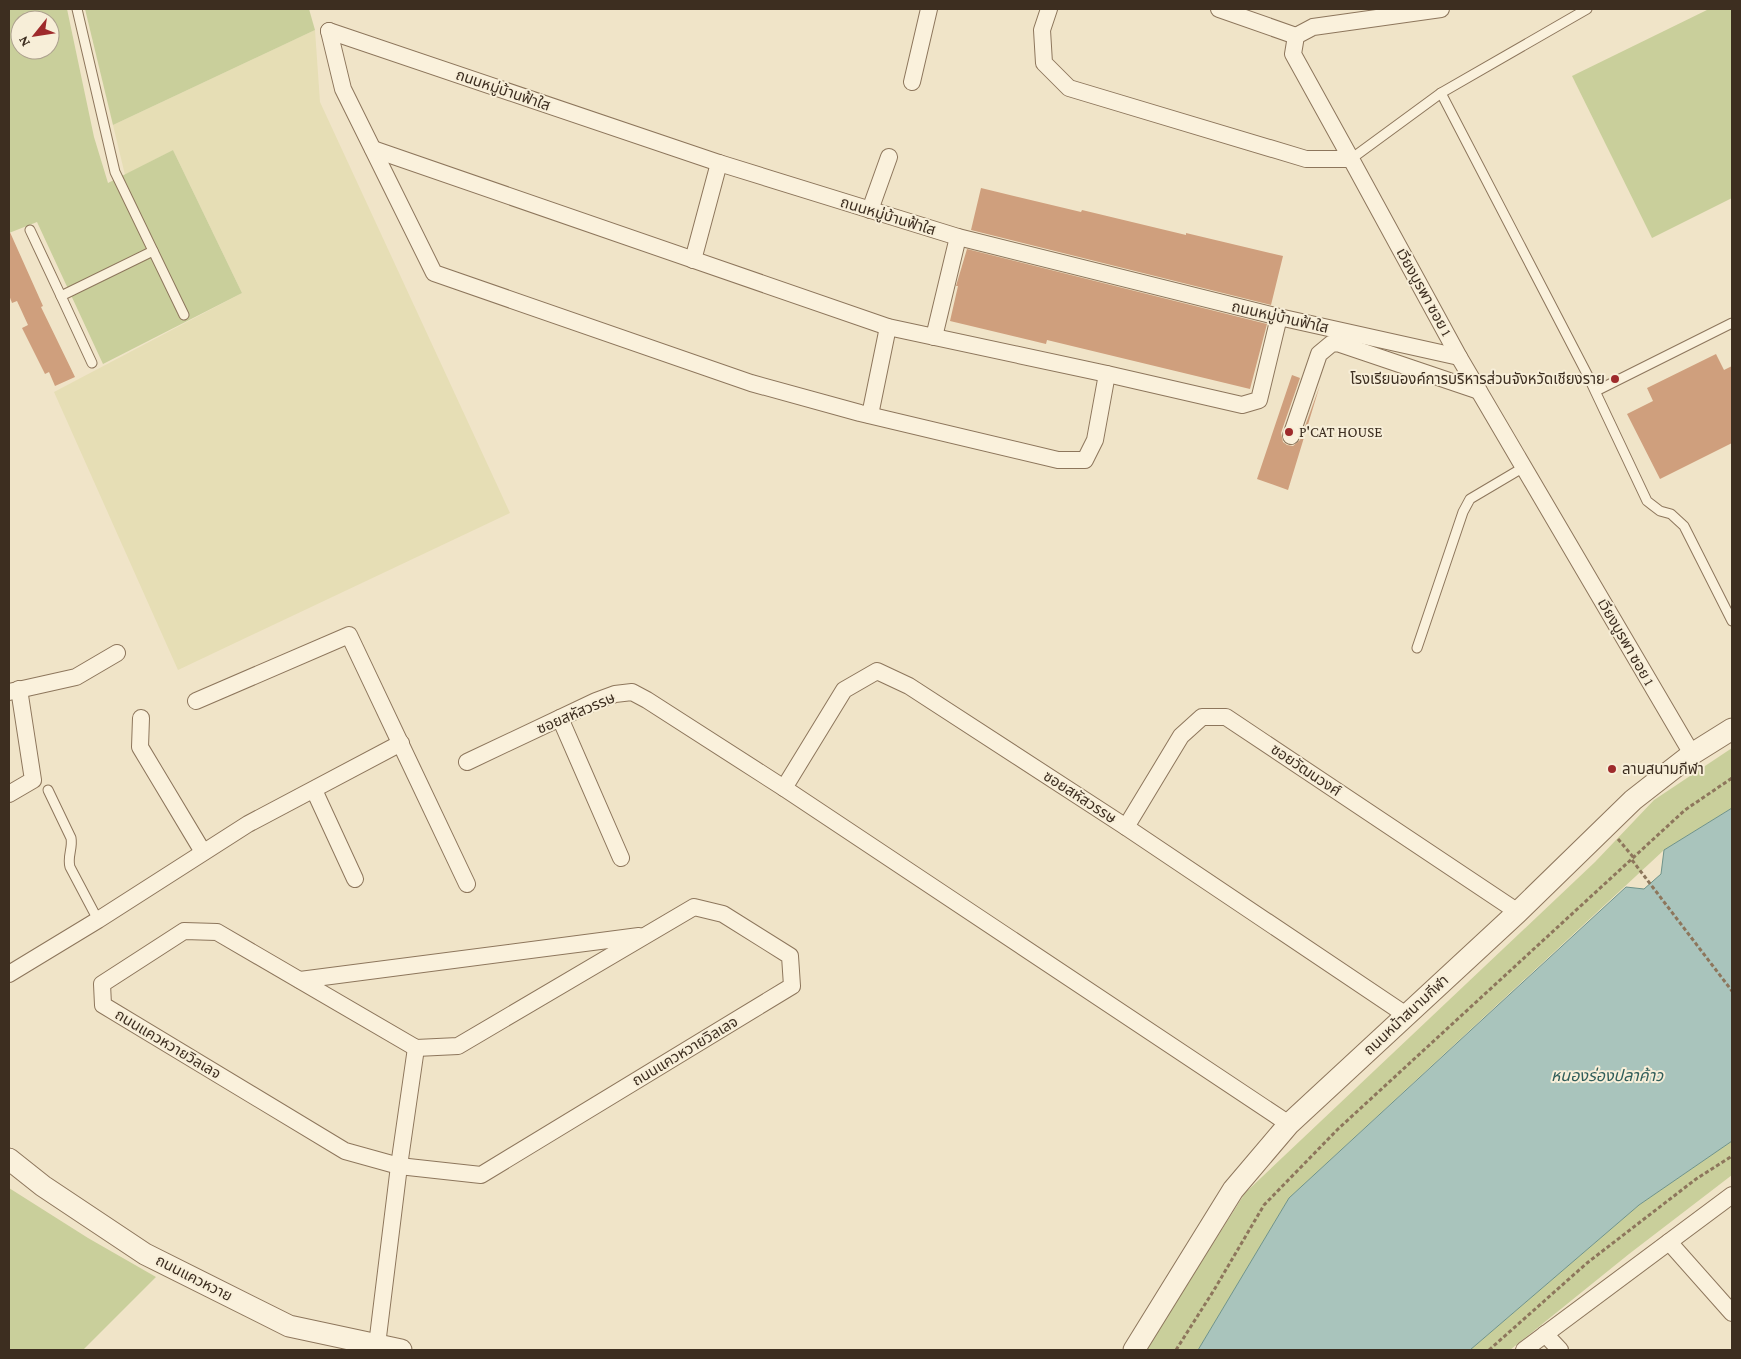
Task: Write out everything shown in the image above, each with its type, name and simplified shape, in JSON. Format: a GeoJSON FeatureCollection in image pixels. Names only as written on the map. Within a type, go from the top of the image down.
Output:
{"type":"FeatureCollection","features":[{"type":"Feature","properties":{"kind":"street"},"geometry":{"type":"LineString","coordinates":[[912,82],[929,9]]}},
{"type":"Feature","properties":{"kind":"street"},"geometry":{"type":"LineString","coordinates":[[1049,9],[1042,30],[1044,63],[1069,88],[1306,159],[1351,159]]}},
{"type":"Feature","properties":{"kind":"street"},"geometry":{"type":"LineString","coordinates":[[1219,9],[1260,16],[1296,36],[1313,27],[1441,9]]}},
{"type":"Feature","properties":{"kind":"street","name":"ถนนหมู่บ้านฟ้าใส"},"geometry":{"type":"LineString","coordinates":[[373,149],[343,89],[329,31],[719,163],[958,238],[1279,317],[1459,357]]}},
{"type":"Feature","properties":{"kind":"street","name":"เวียงบูรพา ซอย 1"},"geometry":{"type":"LineString","coordinates":[[1296,36],[1293,54],[1459,357],[1692,754]]}},
{"type":"Feature","properties":{"kind":"street"},"geometry":{"type":"LineString","coordinates":[[373,149],[888,327],[1242,405],[1259,400],[1279,317]]}},
{"type":"Feature","properties":{"kind":"street"},"geometry":{"type":"LineString","coordinates":[[373,149],[434,273],[752,383],[870,415],[1058,460],[1085,460],[1095,440],[1107,374]]}},
{"type":"Feature","properties":{"kind":"street"},"geometry":{"type":"LineString","coordinates":[[870,210],[889,157]]}},
{"type":"Feature","properties":{"kind":"street"},"geometry":{"type":"LineString","coordinates":[[693,260],[719,163]]}},
{"type":"Feature","properties":{"kind":"street"},"geometry":{"type":"LineString","coordinates":[[934,337],[958,238]]}},
{"type":"Feature","properties":{"kind":"street"},"geometry":{"type":"LineString","coordinates":[[870,415],[888,327]]}},
{"type":"Feature","properties":{"kind":"street"},"geometry":{"type":"LineString","coordinates":[[1291,436],[1319,354],[1331,344],[1337,343],[1479,391]]}},
{"type":"Feature","properties":{"kind":"street"},"geometry":{"type":"LineString","coordinates":[[196,701],[349,635],[467,884]]}},
{"type":"Feature","properties":{"kind":"street"},"geometry":{"type":"LineString","coordinates":[[9,794],[32,780],[14,691],[76,677],[117,653]]}},
{"type":"Feature","properties":{"kind":"street","name":"ซอยสหัสวรรษ"},"geometry":{"type":"LineString","coordinates":[[784,788],[844,690],[877,671],[909,686],[1126,826],[1406,1016]]}},
{"type":"Feature","properties":{"kind":"street","name":"ซอยสหัสวรรษ"},"geometry":{"type":"LineString","coordinates":[[467,762],[615,694],[632,692],[784,788],[1289,1124]]}},
{"type":"Feature","properties":{"kind":"street","name":"ซอยวัฒนวงศ์"},"geometry":{"type":"LineString","coordinates":[[1126,826],[1181,736],[1202,716],[1226,717],[1518,912]]}},
{"type":"Feature","properties":{"kind":"street"},"geometry":{"type":"LineString","coordinates":[[141,718],[140,747],[203,852]]}},
{"type":"Feature","properties":{"kind":"street"},"geometry":{"type":"LineString","coordinates":[[560,718],[621,858]]}},
{"type":"Feature","properties":{"kind":"street","name":"ถนนหน้าสนามกีฬา"},"geometry":{"type":"LineString","coordinates":[[1134,1350],[1233,1190],[1289,1124],[1518,912],[1633,800],[1692,754],[1732,729]]}},
{"type":"Feature","properties":{"kind":"street"},"geometry":{"type":"LineString","coordinates":[[9,974],[98,920],[248,824],[401,743]]}},
{"type":"Feature","properties":{"kind":"street"},"geometry":{"type":"LineString","coordinates":[[314,790],[355,879]]}},
{"type":"Feature","properties":{"kind":"street","name":"ถนนแควหวายวิลเลจ"},"geometry":{"type":"LineString","coordinates":[[694,907],[723,914],[790,956],[792,986],[480,1175],[399,1166],[345,1151],[103,1004],[102,984],[184,931],[217,932],[300,980],[416,1048],[458,1046],[694,907]]}},
{"type":"Feature","properties":{"kind":"street","name":"ถนนแควหวายวิลเลจ"},"geometry":{"type":"LineString","coordinates":[[300,980],[646,935]]}},
{"type":"Feature","properties":{"kind":"street"},"geometry":{"type":"LineString","coordinates":[[377,1346],[399,1166],[416,1048]]}},
{"type":"Feature","properties":{"kind":"street","name":"ถนนแควหวาย"},"geometry":{"type":"LineString","coordinates":[[9,1159],[43,1186],[145,1254],[289,1326],[401,1350]]}},
{"type":"Feature","properties":{"kind":"street"},"geometry":{"type":"LineString","coordinates":[[1524,1350],[1732,1195]]}},
{"type":"Feature","properties":{"kind":"street"},"geometry":{"type":"LineString","coordinates":[[1669,1242],[1732,1313]]}},
{"type":"Feature","properties":{"kind":"street"},"geometry":{"type":"LineString","coordinates":[[1544,1334],[1560,1350]]}},
{"type":"Feature","properties":{"kind":"lane"},"geometry":{"type":"LineString","coordinates":[[77,9],[115,172],[184,315]]}},
{"type":"Feature","properties":{"kind":"lane"},"geometry":{"type":"LineString","coordinates":[[1351,159],[1441,92],[1587,9]]}},
{"type":"Feature","properties":{"kind":"lane"},"geometry":{"type":"LineString","coordinates":[[1441,92],[1596,391],[1647,501],[1660,511],[1671,514],[1684,526],[1732,621]]}},
{"type":"Feature","properties":{"kind":"lane"},"geometry":{"type":"LineString","coordinates":[[30,230],[92,363]]}},
{"type":"Feature","properties":{"kind":"lane"},"geometry":{"type":"LineString","coordinates":[[61,296],[153,251]]}},
{"type":"Feature","properties":{"kind":"lane"},"geometry":{"type":"LineString","coordinates":[[1596,391],[1732,323]]}},
{"type":"Feature","properties":{"kind":"lane"},"geometry":{"type":"LineString","coordinates":[[1417,648],[1463,512],[1470,499],[1524,467]]}},
{"type":"Feature","properties":{"kind":"lane"},"geometry":{"type":"LineString","coordinates":[[48,790],[71,838],[72,845],[68,860],[70,867],[98,920]]}},
{"type":"Feature","properties":{"kind":"path"},"geometry":{"type":"LineString","coordinates":[[1176,1350],[1264,1205],[1338,1129],[1685,810],[1732,778]]}},
{"type":"Feature","properties":{"kind":"path"},"geometry":{"type":"LineString","coordinates":[[1632,860],[1732,992]]}},
{"type":"Feature","properties":{"kind":"path"},"geometry":{"type":"LineString","coordinates":[[1489,1350],[1587,1263],[1696,1180],[1732,1156]]}},
{"type":"Feature","properties":{"kind":"shaded area"},"geometry":{"type":"Polygon","coordinates":[[[315,30],[320,102],[510,513],[178,670],[54,392],[242,293],[173,150],[125,175],[113,125],[315,30]]]}},
{"type":"Feature","properties":{"kind":"green space"},"geometry":{"type":"Polygon","coordinates":[[[9,9],[67,9],[94,137],[108,183],[173,150],[242,293],[103,364],[37,222],[9,233],[9,9]]]}},
{"type":"Feature","properties":{"kind":"green space"},"geometry":{"type":"Polygon","coordinates":[[[85,9],[309,9],[315,30],[113,125],[85,9]]]}},
{"type":"Feature","properties":{"kind":"green space"},"geometry":{"type":"Polygon","coordinates":[[[1709,9],[1732,9],[1732,198],[1652,238],[1572,76],[1709,9]]]}},
{"type":"Feature","properties":{"kind":"green space"},"geometry":{"type":"Polygon","coordinates":[[[1732,748],[1732,808],[1664,850],[1289,1198],[1198,1350],[1146,1350],[1245,1193],[1595,862],[1654,800],[1732,748]]]}},
{"type":"Feature","properties":{"kind":"green space"},"geometry":{"type":"Polygon","coordinates":[[[1732,1141],[1732,1175],[1629,1254],[1510,1350],[1470,1350],[1639,1205],[1732,1141]]]}},
{"type":"Feature","properties":{"kind":"green space"},"geometry":{"type":"Polygon","coordinates":[[[9,1188],[88,1238],[156,1277],[83,1350],[9,1350],[9,1188]]]}},
{"type":"Feature","properties":{"kind":"water","name":"หนองร่องปลาค้าว"},"geometry":{"type":"Polygon","coordinates":[[[1732,808],[1732,1141],[1639,1205],[1470,1350],[1198,1350],[1289,1198],[1626,887],[1644,889],[1661,874],[1664,850],[1732,808]]]}},
{"type":"Feature","properties":{"kind":"building"},"geometry":{"type":"Polygon","coordinates":[[[981,188],[1283,256],[1271,305],[971,230],[981,188]]]}},
{"type":"Feature","properties":{"kind":"building"},"geometry":{"type":"Polygon","coordinates":[[[9,230],[43,306],[41,307],[75,377],[55,386],[49,372],[45,374],[22,328],[28,325],[17,301],[12,303],[9,295],[9,230]]]}},
{"type":"Feature","properties":{"kind":"building"},"geometry":{"type":"Polygon","coordinates":[[[967,249],[1267,324],[1250,389],[1047,340],[1046,344],[950,321],[958,286],[956,286],[967,249]]]}},
{"type":"Feature","properties":{"kind":"building"},"geometry":{"type":"Polygon","coordinates":[[[1716,354],[1724,370],[1732,366],[1732,443],[1660,479],[1627,414],[1653,401],[1647,388],[1716,354]]]}},
{"type":"Feature","properties":{"kind":"building","name":"P'CAT HOUSE"},"geometry":{"type":"Polygon","coordinates":[[[1292,375],[1300,378],[1281,433],[1283,442],[1287,445],[1293,446],[1300,440],[1320,385],[1288,490],[1257,479],[1292,375]]]}},
{"type":"Feature","properties":{"kind":"place","name":"โรงเรียนองค์การบริหารส่วนจังหวัดเชียงราย"},"geometry":{"type":"Point","coordinates":[1615,379]}},
{"type":"Feature","properties":{"kind":"place","name":"P'CAT HOUSE"},"geometry":{"type":"Point","coordinates":[1289,432]}},
{"type":"Feature","properties":{"kind":"place","name":"ลาบสนามกีฬา"},"geometry":{"type":"Point","coordinates":[1612,769]}}]}
